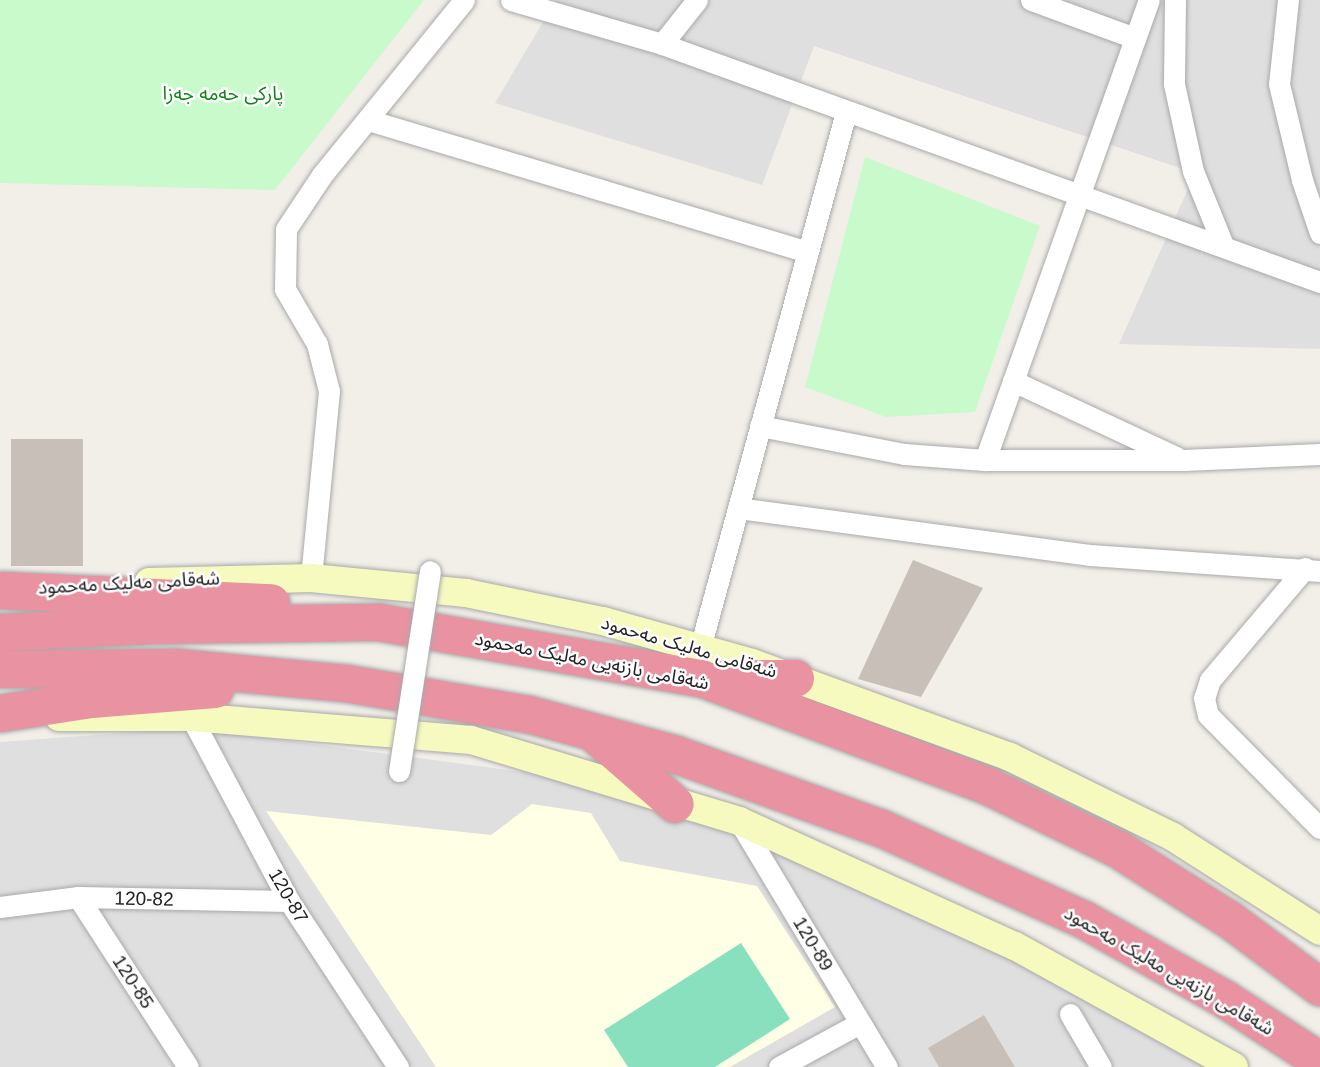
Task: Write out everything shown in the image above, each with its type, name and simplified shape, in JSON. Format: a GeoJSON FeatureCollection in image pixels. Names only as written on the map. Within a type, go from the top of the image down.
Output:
{"type":"FeatureCollection","features":[{"type":"Feature","properties":{"kind":"highway"},"geometry":{"type":"LineString","coordinates":[[1,590],[260,600],[379,622]]}},
{"type":"Feature","properties":{"kind":"highway","name":"شەقامی بازنەیی مەلیک مەحمود"},"geometry":{"type":"LineString","coordinates":[[0,632],[379,622],[700,663],[988,786],[1118,849],[1230,920],[1320,987]]}},
{"type":"Feature","properties":{"kind":"highway"},"geometry":{"type":"LineString","coordinates":[[700,663],[795,678]]}},
{"type":"Feature","properties":{"kind":"highway","name":"شەقامی بازنەیی مەلیک مەحمود"},"geometry":{"type":"LineString","coordinates":[[0,669],[176,667],[345,683],[528,713],[675,754],[881,828],[1083,919],[1224,999],[1320,1061]]}},
{"type":"Feature","properties":{"kind":"highway"},"geometry":{"type":"LineString","coordinates":[[0,715],[137,694],[345,683]]}},
{"type":"Feature","properties":{"kind":"highway"},"geometry":{"type":"LineString","coordinates":[[591,731],[675,804]]}},
{"type":"Feature","properties":{"kind":"main road","name":"شەقامی مەلیک مەحمود"},"geometry":{"type":"LineString","coordinates":[[1,590],[311,578],[466,593],[603,621],[700,663]]}},
{"type":"Feature","properties":{"kind":"main road","name":"شەقامی مەلیک مەحمود"},"geometry":{"type":"LineString","coordinates":[[795,678],[1010,757],[1173,837],[1320,932]]}},
{"type":"Feature","properties":{"kind":"main road"},"geometry":{"type":"LineString","coordinates":[[0,715],[191,717],[471,740],[675,804],[739,821],[1015,946],[1234,1067]]}},
{"type":"Feature","properties":{"kind":"street"},"geometry":{"type":"LineString","coordinates":[[311,578],[329,391],[317,344],[285,289],[286,229],[322,174],[464,0]]}},
{"type":"Feature","properties":{"kind":"street"},"geometry":{"type":"LineString","coordinates":[[511,0],[662,44],[1079,198],[1223,245],[1320,282]]}},
{"type":"Feature","properties":{"kind":"street"},"geometry":{"type":"LineString","coordinates":[[662,44],[697,0]]}},
{"type":"Feature","properties":{"kind":"street"},"geometry":{"type":"LineString","coordinates":[[1031,0],[1135,38]]}},
{"type":"Feature","properties":{"kind":"street"},"geometry":{"type":"LineString","coordinates":[[985,460],[1149,0]]}},
{"type":"Feature","properties":{"kind":"street"},"geometry":{"type":"LineString","coordinates":[[1175,0],[1174,85],[1193,171],[1223,245]]}},
{"type":"Feature","properties":{"kind":"street"},"geometry":{"type":"LineString","coordinates":[[1288,0],[1279,85],[1301,180],[1320,233]]}},
{"type":"Feature","properties":{"kind":"street"},"geometry":{"type":"LineString","coordinates":[[700,663],[738,508],[846,112]]}},
{"type":"Feature","properties":{"kind":"street"},"geometry":{"type":"LineString","coordinates":[[368,120],[807,252]]}},
{"type":"Feature","properties":{"kind":"street"},"geometry":{"type":"LineString","coordinates":[[1013,381],[1183,460]]}},
{"type":"Feature","properties":{"kind":"street"},"geometry":{"type":"LineString","coordinates":[[760,426],[904,454],[985,460],[1183,460],[1317,451]]}},
{"type":"Feature","properties":{"kind":"street"},"geometry":{"type":"LineString","coordinates":[[738,508],[1090,555],[1313,569]]}},
{"type":"Feature","properties":{"kind":"street"},"geometry":{"type":"LineString","coordinates":[[1313,569],[1210,680],[1204,698],[1208,715],[1320,828]]}},
{"type":"Feature","properties":{"kind":"street"},"geometry":{"type":"LineString","coordinates":[[399,771],[430,571]]}},
{"type":"Feature","properties":{"kind":"street","name":"120-87"},"geometry":{"type":"LineString","coordinates":[[191,717],[289,901],[398,1067]]}},
{"type":"Feature","properties":{"kind":"street","name":"120-89"},"geometry":{"type":"LineString","coordinates":[[739,821],[887,1067]]}},
{"type":"Feature","properties":{"kind":"street","name":"120-82"},"geometry":{"type":"LineString","coordinates":[[0,907],[78,897],[289,901]]}},
{"type":"Feature","properties":{"kind":"street","name":"120-85"},"geometry":{"type":"LineString","coordinates":[[78,897],[188,1067]]}},
{"type":"Feature","properties":{"kind":"street"},"geometry":{"type":"LineString","coordinates":[[1070,1014],[1101,1067]]}},
{"type":"Feature","properties":{"kind":"street"},"geometry":{"type":"LineString","coordinates":[[779,1067],[860,1023]]}},
{"type":"Feature","properties":{"kind":"shaded area"},"geometry":{"type":"Polygon","coordinates":[[[556,0],[1320,0],[1320,349],[1119,344],[1195,173],[814,46],[762,185],[495,103],[556,0]]]}},
{"type":"Feature","properties":{"kind":"shaded area"},"geometry":{"type":"Polygon","coordinates":[[[192,728],[622,785],[735,810],[1214,1067],[0,1067],[0,742],[192,728]]]}},
{"type":"Feature","properties":{"kind":"shaded area"},"geometry":{"type":"Polygon","coordinates":[[[532,804],[591,813],[620,861],[757,886],[835,1007],[730,1067],[436,1067],[266,811],[491,835],[532,804]]]}},
{"type":"Feature","properties":{"kind":"green space","name":"پارکی حەمە جەزا"},"geometry":{"type":"Polygon","coordinates":[[[0,0],[424,0],[275,190],[0,183],[0,0]]]}},
{"type":"Feature","properties":{"kind":"green space"},"geometry":{"type":"Polygon","coordinates":[[[865,157],[1040,226],[975,412],[886,417],[805,387],[865,157]]]}},
{"type":"Feature","properties":{"kind":"green space"},"geometry":{"type":"Polygon","coordinates":[[[741,943],[790,1019],[715,1067],[628,1067],[604,1030],[741,943]]]}},
{"type":"Feature","properties":{"kind":"building"},"geometry":{"type":"Polygon","coordinates":[[[11,439],[83,439],[83,566],[11,566],[11,439]]]}},
{"type":"Feature","properties":{"kind":"building"},"geometry":{"type":"Polygon","coordinates":[[[913,560],[983,588],[921,697],[858,679],[913,560]]]}},
{"type":"Feature","properties":{"kind":"building"},"geometry":{"type":"Polygon","coordinates":[[[984,1015],[1015,1067],[939,1067],[928,1048],[984,1015]]]}}]}
